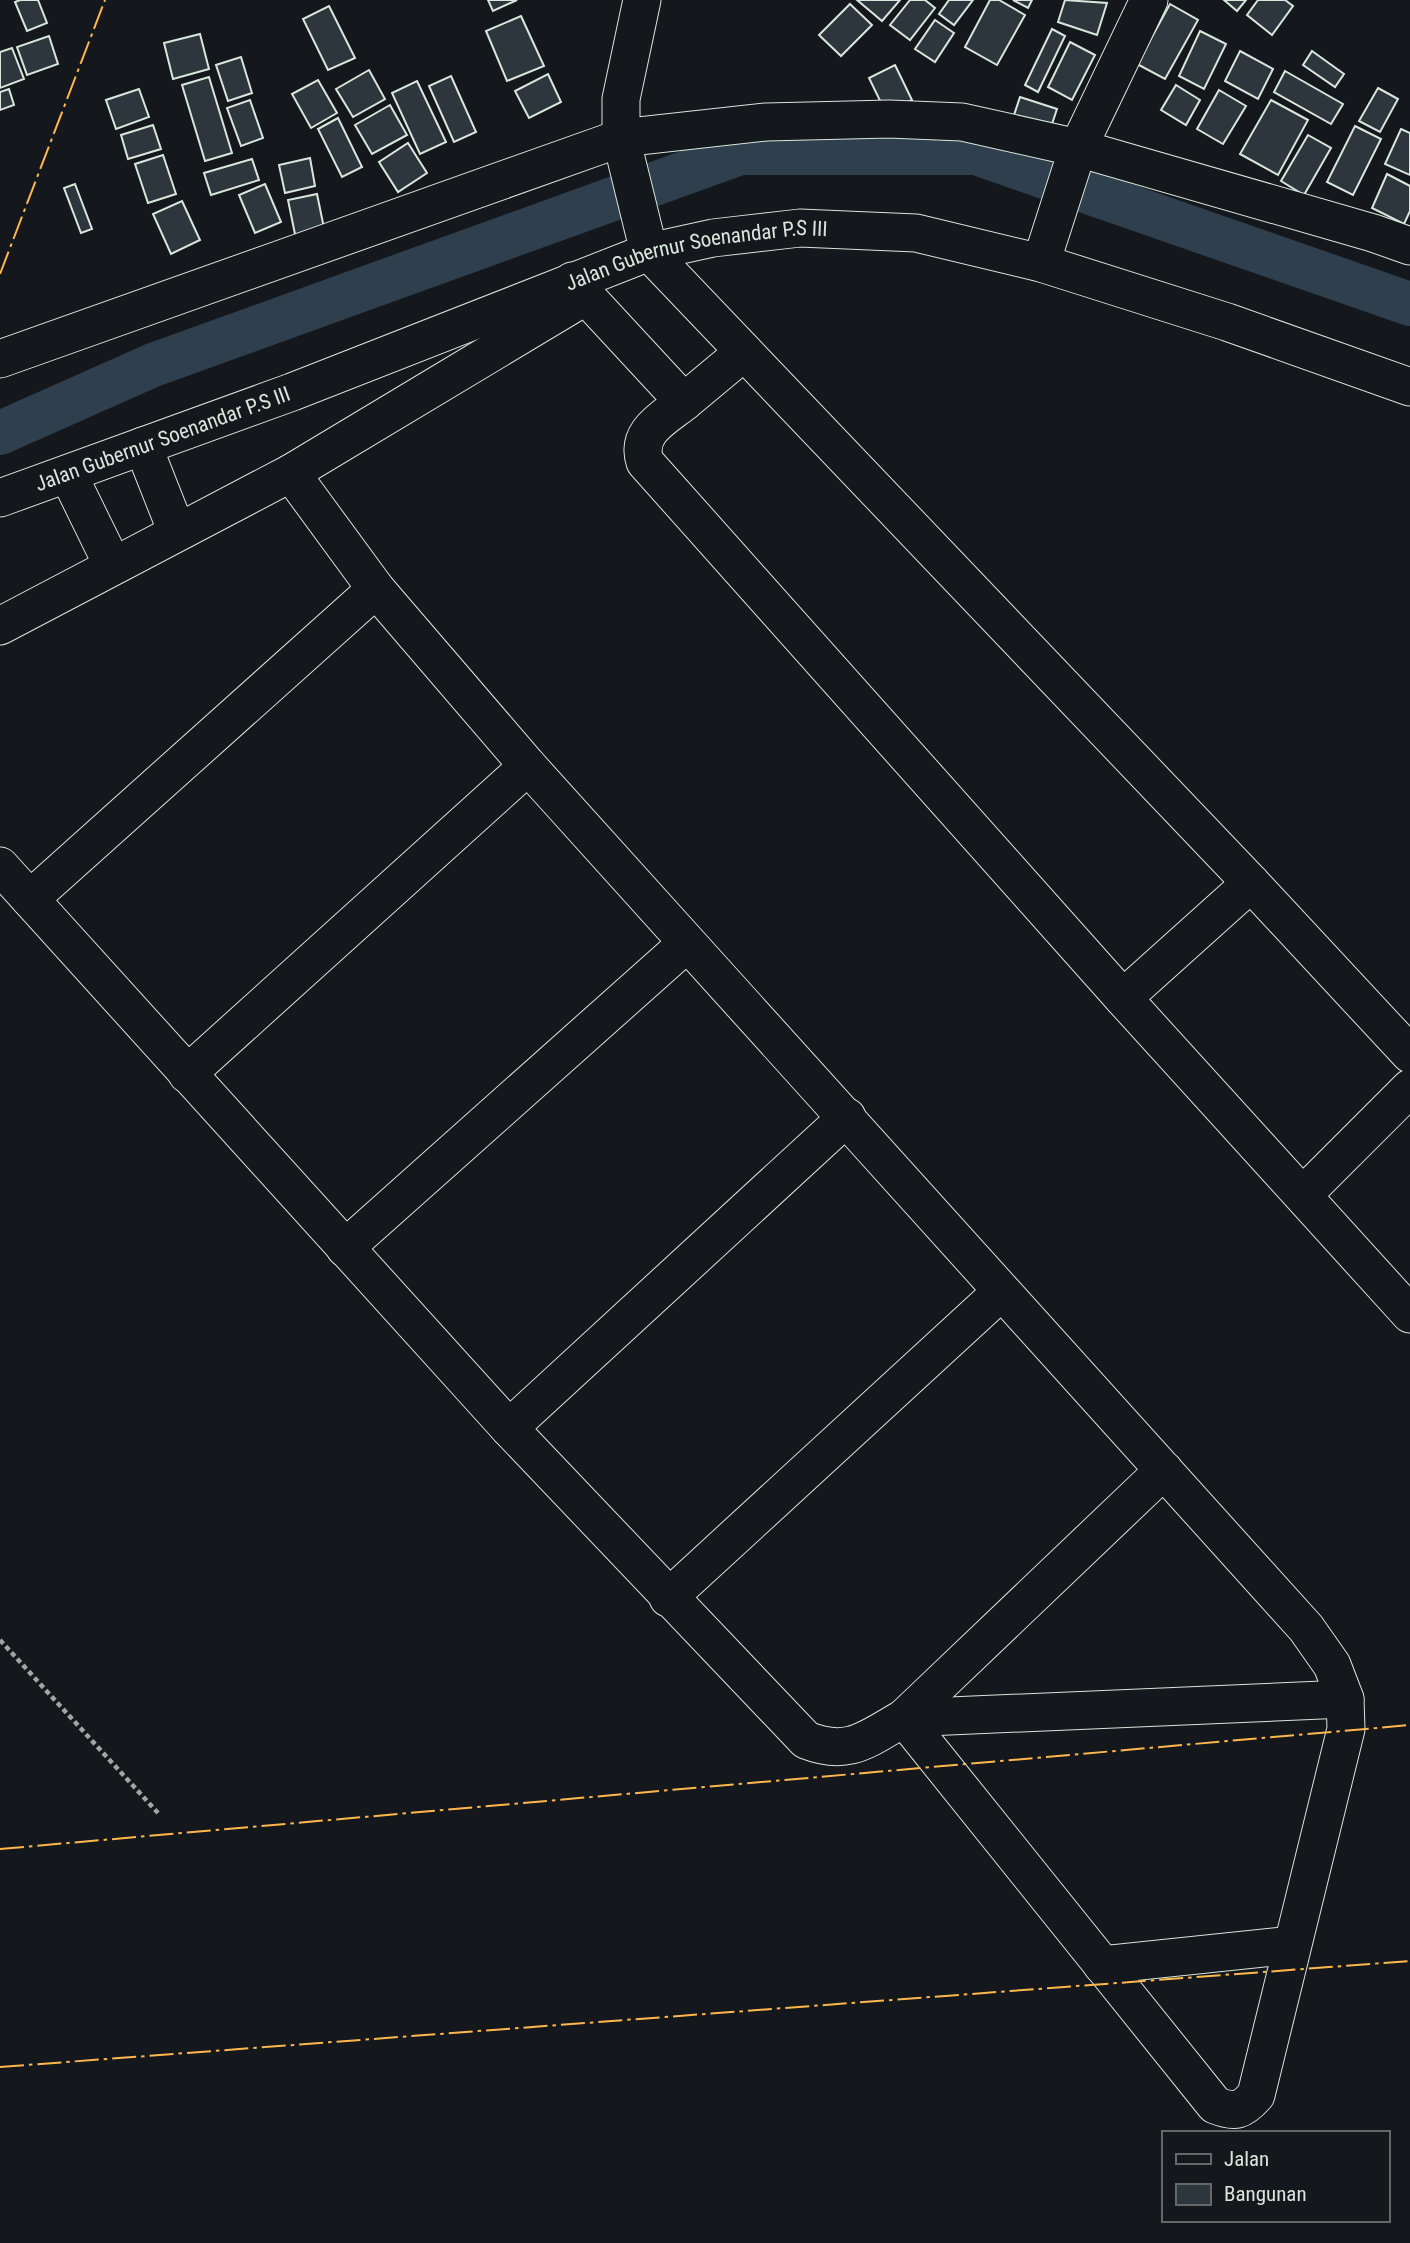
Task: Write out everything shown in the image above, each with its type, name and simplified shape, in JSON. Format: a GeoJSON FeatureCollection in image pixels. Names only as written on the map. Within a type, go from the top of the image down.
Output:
{"type":"FeatureCollection","features":[{"type":"Feature","properties":{"kind":"street"},"geometry":{"type":"LineString","coordinates":[[642,0],[621,99],[623,146],[645,239],[744,352],[1251,883],[1410,1054]]}},
{"type":"Feature","properties":{"kind":"street"},"geometry":{"type":"LineString","coordinates":[[1045,250],[1074,160],[1149,0]]}},
{"type":"Feature","properties":{"kind":"street"},"geometry":{"type":"LineString","coordinates":[[0,359],[623,146],[766,122],[889,119],[962,122],[1074,160],[1410,246]]}},
{"type":"Feature","properties":{"kind":"street","name":"Jalan Gubernur Soenandar P.S III"},"geometry":{"type":"LineString","coordinates":[[0,498],[579,288],[645,239],[713,238],[800,228],[916,233],[1045,250],[1227,322],[1410,387]]}},
{"type":"Feature","properties":{"kind":"street"},"geometry":{"type":"LineString","coordinates":[[0,626],[292,473],[579,288],[684,402]]}},
{"type":"Feature","properties":{"kind":"street"},"geometry":{"type":"LineString","coordinates":[[744,352],[652,427],[644,438],[641,449],[645,461],[1410,1314]]}},
{"type":"Feature","properties":{"kind":"street"},"geometry":{"type":"LineString","coordinates":[[144,446],[177,532]]}},
{"type":"Feature","properties":{"kind":"street"},"geometry":{"type":"LineString","coordinates":[[292,473],[376,589],[528,766],[686,944],[847,1117],[1001,1292],[1164,1469],[1306,1628],[1332,1665],[1345,1699],[1346,1729],[1340,1761],[1256,2095],[1245,2108],[1231,2111],[1215,2105],[904,1718]]}},
{"type":"Feature","properties":{"kind":"street"},"geometry":{"type":"LineString","coordinates":[[68,474],[113,566]]}},
{"type":"Feature","properties":{"kind":"street"},"geometry":{"type":"LineString","coordinates":[[30,898],[376,589]]}},
{"type":"Feature","properties":{"kind":"street"},"geometry":{"type":"LineString","coordinates":[[187,1074],[528,766]]}},
{"type":"Feature","properties":{"kind":"street"},"geometry":{"type":"LineString","coordinates":[[0,866],[509,1428],[806,1740],[830,1750],[859,1744],[904,1718],[1164,1469]]}},
{"type":"Feature","properties":{"kind":"street"},"geometry":{"type":"LineString","coordinates":[[1124,998],[1251,883]]}},
{"type":"Feature","properties":{"kind":"street"},"geometry":{"type":"LineString","coordinates":[[345,1248],[686,944]]}},
{"type":"Feature","properties":{"kind":"street"},"geometry":{"type":"LineString","coordinates":[[1303,1195],[1410,1088]]}},
{"type":"Feature","properties":{"kind":"street"},"geometry":{"type":"LineString","coordinates":[[509,1428],[847,1117]]}},
{"type":"Feature","properties":{"kind":"street"},"geometry":{"type":"LineString","coordinates":[[668,1598],[1001,1292]]}},
{"type":"Feature","properties":{"kind":"street"},"geometry":{"type":"LineString","coordinates":[[904,1718],[1345,1699]]}},
{"type":"Feature","properties":{"kind":"street"},"geometry":{"type":"LineString","coordinates":[[1102,1965],[1292,1945]]}},
{"type":"Feature","properties":{"kind":"path"},"geometry":{"type":"LineString","coordinates":[[0,1640],[158,1813]]}},
{"type":"Feature","properties":{"kind":"building"},"geometry":{"type":"Polygon","coordinates":[[[38,0],[47,23],[27,31],[15,2],[38,0]]]}},
{"type":"Feature","properties":{"kind":"building"},"geometry":{"type":"Polygon","coordinates":[[[488,0],[517,0],[493,11],[488,0]]]}},
{"type":"Feature","properties":{"kind":"building"},"geometry":{"type":"Polygon","coordinates":[[[857,0],[900,0],[882,21],[857,0]]]}},
{"type":"Feature","properties":{"kind":"building"},"geometry":{"type":"Polygon","coordinates":[[[910,0],[925,0],[935,8],[910,40],[890,25],[910,0]]]}},
{"type":"Feature","properties":{"kind":"building"},"geometry":{"type":"Polygon","coordinates":[[[949,0],[973,0],[954,25],[939,14],[949,0]]]}},
{"type":"Feature","properties":{"kind":"building"},"geometry":{"type":"Polygon","coordinates":[[[990,0],[999,0],[1025,15],[997,65],[965,47],[990,0]]]}},
{"type":"Feature","properties":{"kind":"building"},"geometry":{"type":"Polygon","coordinates":[[[1013,0],[1032,0],[1028,8],[1013,0]]]}},
{"type":"Feature","properties":{"kind":"building"},"geometry":{"type":"Polygon","coordinates":[[[1065,0],[1107,3],[1097,35],[1058,22],[1065,0]]]}},
{"type":"Feature","properties":{"kind":"building"},"geometry":{"type":"Polygon","coordinates":[[[1224,0],[1246,0],[1237,11],[1224,0]]]}},
{"type":"Feature","properties":{"kind":"building"},"geometry":{"type":"Polygon","coordinates":[[[1258,0],[1285,0],[1293,6],[1272,35],[1247,15],[1258,0]]]}},
{"type":"Feature","properties":{"kind":"building"},"geometry":{"type":"Polygon","coordinates":[[[850,4],[872,25],[841,56],[819,35],[850,4]]]}},
{"type":"Feature","properties":{"kind":"building"},"geometry":{"type":"Polygon","coordinates":[[[1170,4],[1198,20],[1165,79],[1137,64],[1170,4]]]}},
{"type":"Feature","properties":{"kind":"building"},"geometry":{"type":"Polygon","coordinates":[[[329,6],[355,58],[328,70],[303,19],[329,6]]]}},
{"type":"Feature","properties":{"kind":"building"},"geometry":{"type":"Polygon","coordinates":[[[521,16],[544,66],[507,81],[486,31],[521,16]]]}},
{"type":"Feature","properties":{"kind":"building"},"geometry":{"type":"Polygon","coordinates":[[[935,20],[954,33],[935,62],[915,49],[935,20]]]}},
{"type":"Feature","properties":{"kind":"building"},"geometry":{"type":"Polygon","coordinates":[[[1052,29],[1065,36],[1038,92],[1025,85],[1052,29]]]}},
{"type":"Feature","properties":{"kind":"building"},"geometry":{"type":"Polygon","coordinates":[[[1200,31],[1226,44],[1204,89],[1179,76],[1200,31]]]}},
{"type":"Feature","properties":{"kind":"building"},"geometry":{"type":"Polygon","coordinates":[[[200,34],[209,69],[173,79],[164,43],[200,34]]]}},
{"type":"Feature","properties":{"kind":"building"},"geometry":{"type":"Polygon","coordinates":[[[49,36],[58,64],[27,75],[17,47],[49,36]]]}},
{"type":"Feature","properties":{"kind":"building"},"geometry":{"type":"Polygon","coordinates":[[[1070,42],[1095,55],[1072,100],[1048,87],[1070,42]]]}},
{"type":"Feature","properties":{"kind":"building"},"geometry":{"type":"Polygon","coordinates":[[[12,48],[24,79],[0,88],[0,52],[12,48]]]}},
{"type":"Feature","properties":{"kind":"building"},"geometry":{"type":"Polygon","coordinates":[[[1240,51],[1273,69],[1258,99],[1225,81],[1240,51]]]}},
{"type":"Feature","properties":{"kind":"building"},"geometry":{"type":"Polygon","coordinates":[[[1312,51],[1344,74],[1335,87],[1303,65],[1312,51]]]}},
{"type":"Feature","properties":{"kind":"building"},"geometry":{"type":"Polygon","coordinates":[[[241,57],[252,93],[228,101],[216,65],[241,57]]]}},
{"type":"Feature","properties":{"kind":"building"},"geometry":{"type":"Polygon","coordinates":[[[895,65],[912,100],[886,113],[869,78],[895,65]]]}},
{"type":"Feature","properties":{"kind":"building"},"geometry":{"type":"Polygon","coordinates":[[[369,70],[385,99],[353,117],[336,89],[369,70]]]}},
{"type":"Feature","properties":{"kind":"building"},"geometry":{"type":"Polygon","coordinates":[[[1285,71],[1343,104],[1331,124],[1274,92],[1285,71]]]}},
{"type":"Feature","properties":{"kind":"building"},"geometry":{"type":"Polygon","coordinates":[[[548,74],[561,102],[529,118],[515,91],[548,74]]]}},
{"type":"Feature","properties":{"kind":"building"},"geometry":{"type":"Polygon","coordinates":[[[451,76],[476,132],[454,142],[429,86],[451,76]]]}},
{"type":"Feature","properties":{"kind":"building"},"geometry":{"type":"Polygon","coordinates":[[[209,77],[232,153],[205,161],[182,85],[209,77]]]}},
{"type":"Feature","properties":{"kind":"building"},"geometry":{"type":"Polygon","coordinates":[[[318,80],[337,113],[311,128],[292,94],[318,80]]]}},
{"type":"Feature","properties":{"kind":"building"},"geometry":{"type":"Polygon","coordinates":[[[417,81],[446,142],[420,154],[392,93],[417,81]]]}},
{"type":"Feature","properties":{"kind":"building"},"geometry":{"type":"Polygon","coordinates":[[[1176,85],[1200,100],[1186,125],[1161,110],[1176,85]]]}},
{"type":"Feature","properties":{"kind":"building"},"geometry":{"type":"Polygon","coordinates":[[[1378,88],[1398,99],[1380,132],[1359,121],[1378,88]]]}},
{"type":"Feature","properties":{"kind":"building"},"geometry":{"type":"Polygon","coordinates":[[[9,89],[14,105],[0,110],[0,92],[9,89]]]}},
{"type":"Feature","properties":{"kind":"building"},"geometry":{"type":"Polygon","coordinates":[[[139,89],[149,117],[116,129],[106,100],[139,89]]]}},
{"type":"Feature","properties":{"kind":"building"},"geometry":{"type":"Polygon","coordinates":[[[1219,90],[1246,106],[1223,144],[1197,129],[1219,90]]]}},
{"type":"Feature","properties":{"kind":"building"},"geometry":{"type":"Polygon","coordinates":[[[1020,97],[1057,109],[1050,130],[1013,118],[1020,97]]]}},
{"type":"Feature","properties":{"kind":"building"},"geometry":{"type":"Polygon","coordinates":[[[250,100],[263,138],[241,146],[227,108],[250,100]]]}},
{"type":"Feature","properties":{"kind":"building"},"geometry":{"type":"Polygon","coordinates":[[[1271,100],[1308,120],[1278,175],[1240,154],[1271,100]]]}},
{"type":"Feature","properties":{"kind":"building"},"geometry":{"type":"Polygon","coordinates":[[[390,105],[407,135],[372,154],[355,125],[390,105]]]}},
{"type":"Feature","properties":{"kind":"building"},"geometry":{"type":"Polygon","coordinates":[[[338,118],[362,167],[342,177],[318,129],[338,118]]]}},
{"type":"Feature","properties":{"kind":"building"},"geometry":{"type":"Polygon","coordinates":[[[153,125],[161,149],[128,159],[121,135],[153,125]]]}},
{"type":"Feature","properties":{"kind":"building"},"geometry":{"type":"Polygon","coordinates":[[[1355,126],[1381,139],[1353,195],[1327,182],[1355,126]]]}},
{"type":"Feature","properties":{"kind":"building"},"geometry":{"type":"Polygon","coordinates":[[[1401,129],[1410,133],[1410,175],[1385,164],[1401,129]]]}},
{"type":"Feature","properties":{"kind":"building"},"geometry":{"type":"Polygon","coordinates":[[[1308,135],[1331,148],[1304,195],[1281,181],[1308,135]]]}},
{"type":"Feature","properties":{"kind":"building"},"geometry":{"type":"Polygon","coordinates":[[[408,143],[427,173],[398,192],[379,162],[408,143]]]}},
{"type":"Feature","properties":{"kind":"building"},"geometry":{"type":"Polygon","coordinates":[[[163,155],[176,194],[148,203],[135,164],[163,155]]]}},
{"type":"Feature","properties":{"kind":"building"},"geometry":{"type":"Polygon","coordinates":[[[310,158],[315,186],[285,193],[279,165],[310,158]]]}},
{"type":"Feature","properties":{"kind":"building"},"geometry":{"type":"Polygon","coordinates":[[[252,159],[259,180],[211,195],[204,173],[252,159]]]}},
{"type":"Feature","properties":{"kind":"building"},"geometry":{"type":"Polygon","coordinates":[[[1387,174],[1410,186],[1410,211],[1404,224],[1372,208],[1387,174]]]}},
{"type":"Feature","properties":{"kind":"building"},"geometry":{"type":"Polygon","coordinates":[[[75,184],[92,229],[81,233],[64,188],[75,184]]]}},
{"type":"Feature","properties":{"kind":"building"},"geometry":{"type":"Polygon","coordinates":[[[265,184],[281,222],[255,233],[239,195],[265,184]]]}},
{"type":"Feature","properties":{"kind":"building"},"geometry":{"type":"Polygon","coordinates":[[[317,194],[325,233],[296,239],[288,200],[317,194]]]}},
{"type":"Feature","properties":{"kind":"building"},"geometry":{"type":"Polygon","coordinates":[[[182,201],[200,240],[171,254],[153,214],[182,201]]]}},
{"type":"Feature","properties":{"kind":"waterway"},"geometry":{"type":"LineString","coordinates":[[0,433],[153,365],[740,153],[976,153],[1410,304]]}},
{"type":"Feature","properties":{"kind":"power"},"geometry":{"type":"LineString","coordinates":[[0,274],[105,0]]}},
{"type":"Feature","properties":{"kind":"power"},"geometry":{"type":"LineString","coordinates":[[0,1849],[1410,1725]]}},
{"type":"Feature","properties":{"kind":"power"},"geometry":{"type":"LineString","coordinates":[[0,2067],[1410,1961]]}}]}
